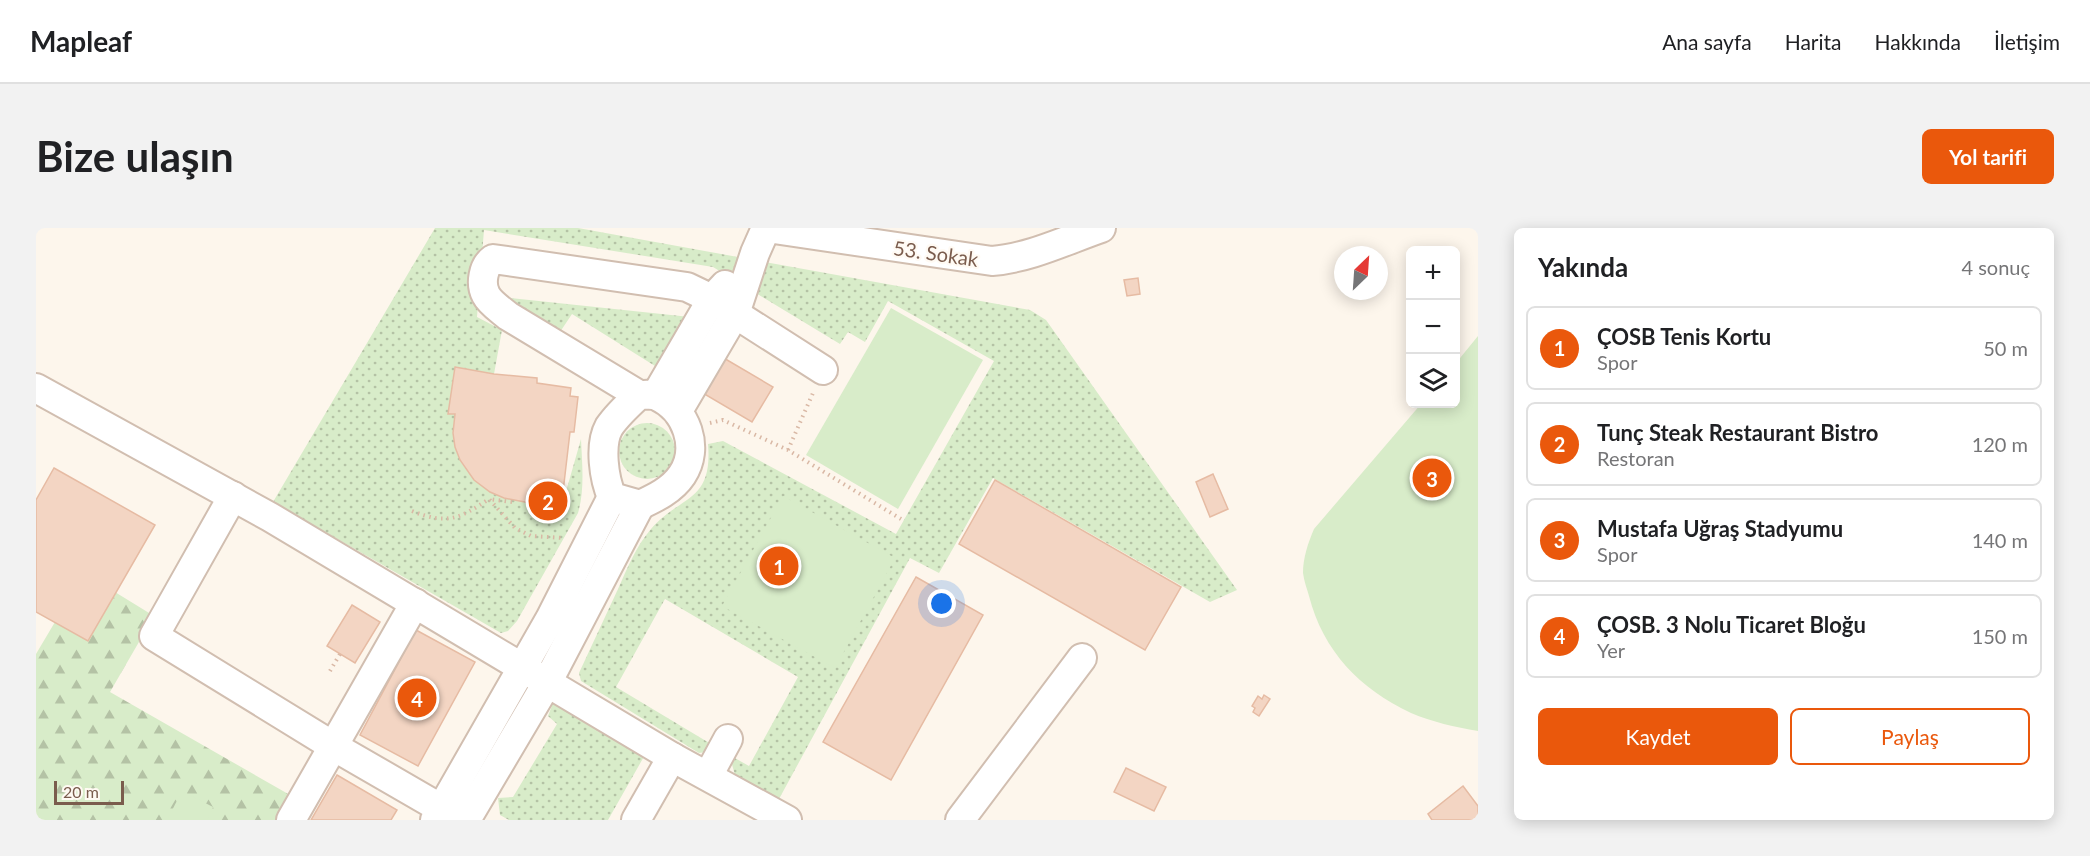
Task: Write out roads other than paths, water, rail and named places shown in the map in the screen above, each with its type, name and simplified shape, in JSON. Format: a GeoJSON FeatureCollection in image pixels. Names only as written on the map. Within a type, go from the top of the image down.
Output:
{"type":"FeatureCollection","features":[{"type":"Feature","properties":{"kind":"street","name":"53. Sokak"},"geometry":{"type":"LineString","coordinates":[[763,236],[992,261],[1008,260],[1029,240],[1101,228]]}},
{"type":"Feature","properties":{"kind":"street"},"geometry":{"type":"LineString","coordinates":[[665,407],[763,236]]}},
{"type":"Feature","properties":{"kind":"street"},"geometry":{"type":"LineString","coordinates":[[451,817],[547,683],[640,505],[664,492],[681,477],[688,463],[691,448],[665,407],[508,316],[493,304],[485,295],[483,277],[488,263],[493,259],[687,287],[723,306],[823,370]]}},
{"type":"Feature","properties":{"kind":"street"},"geometry":{"type":"LineString","coordinates":[[36,388],[233,496],[672,757],[787,820]]}},
{"type":"Feature","properties":{"kind":"street"},"geometry":{"type":"LineString","coordinates":[[451,817],[521,668],[550,619],[612,497],[605,480],[605,442],[608,429],[627,406],[665,407]]}},
{"type":"Feature","properties":{"kind":"street"},"geometry":{"type":"LineString","coordinates":[[233,496],[154,636],[451,817]]}},
{"type":"Feature","properties":{"kind":"street"},"geometry":{"type":"LineString","coordinates":[[612,497],[640,505]]}},
{"type":"Feature","properties":{"kind":"street"},"geometry":{"type":"LineString","coordinates":[[291,820],[415,603]]}},
{"type":"Feature","properties":{"kind":"street"},"geometry":{"type":"LineString","coordinates":[[961,820],[1082,658]]}},
{"type":"Feature","properties":{"kind":"street"},"geometry":{"type":"LineString","coordinates":[[708,776],[728,739]]}},
{"type":"Feature","properties":{"kind":"street"},"geometry":{"type":"LineString","coordinates":[[636,820],[672,757]]}},
{"type":"Feature","properties":{"kind":"place","name":"Mustafa Uğraş Stadyumu"},"geometry":{"type":"Point","coordinates":[1432,478]}},
{"type":"Feature","properties":{"kind":"place","name":"Tunç Steak Restaurant Bistro"},"geometry":{"type":"Point","coordinates":[548,501]}},
{"type":"Feature","properties":{"kind":"place","name":"ÇOSB Tenis Kortu"},"geometry":{"type":"Point","coordinates":[779,566]}},
{"type":"Feature","properties":{"kind":"place","name":"ÇOSB. 3 Nolu Ticaret Bloğu"},"geometry":{"type":"Point","coordinates":[417,698]}}]}
